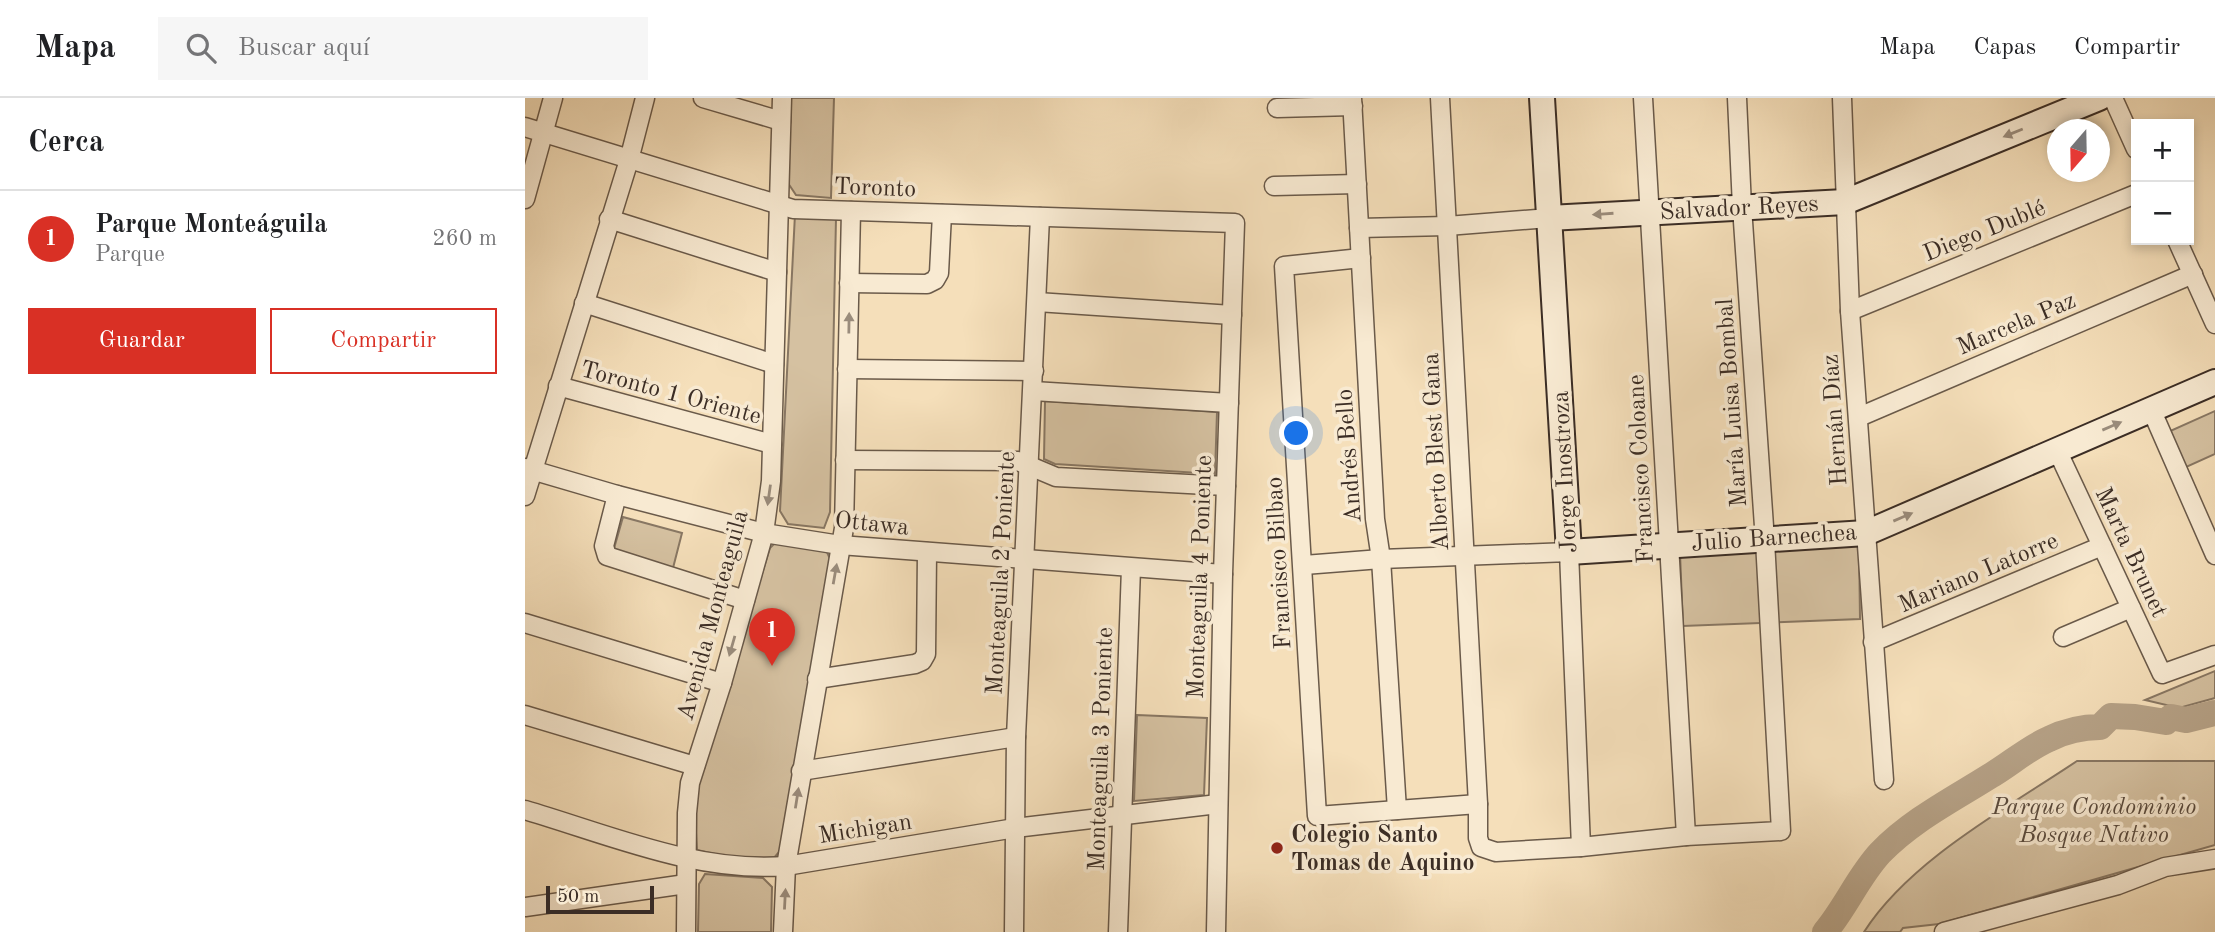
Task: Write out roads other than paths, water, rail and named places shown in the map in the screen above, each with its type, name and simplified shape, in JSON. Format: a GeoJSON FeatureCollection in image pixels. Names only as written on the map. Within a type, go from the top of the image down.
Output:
{"type":"FeatureCollection","features":[{"type":"Feature","properties":{"kind":"street"},"geometry":{"type":"LineString","coordinates":[[525,199],[553,98]]}},
{"type":"Feature","properties":{"kind":"street"},"geometry":{"type":"LineString","coordinates":[[525,496],[529,469],[629,160],[645,98]]}},
{"type":"Feature","properties":{"kind":"street"},"geometry":{"type":"LineString","coordinates":[[703,98],[781,121]]}},
{"type":"Feature","properties":{"kind":"street","name":"Avenida Monteaguila"},"geometry":{"type":"LineString","coordinates":[[686,932],[688,797],[764,533],[771,481],[782,98]]}},
{"type":"Feature","properties":{"kind":"street","name":"Alberto Blest Gana"},"geometry":{"type":"LineString","coordinates":[[1440,98],[1478,838],[1481,847],[1496,852],[1581,847]]}},
{"type":"Feature","properties":{"kind":"street","name":"Jorge Inostroza"},"geometry":{"type":"LineString","coordinates":[[1542,98],[1569,552],[1581,847]]}},
{"type":"Feature","properties":{"kind":"street","name":"Francisco Coloane"},"geometry":{"type":"LineString","coordinates":[[1643,98],[1686,836]]}},
{"type":"Feature","properties":{"kind":"street","name":"María Luisa Bombal"},"geometry":{"type":"LineString","coordinates":[[1686,836],[1781,831],[1737,98]]}},
{"type":"Feature","properties":{"kind":"street","name":"Hernán Díaz"},"geometry":{"type":"LineString","coordinates":[[1842,98],[1850,311],[1884,780]]}},
{"type":"Feature","properties":{"kind":"street","name":"Salvador Reyes"},"geometry":{"type":"LineString","coordinates":[[1359,228],[1447,226],[1650,211],[1845,202],[2099,98]]}},
{"type":"Feature","properties":{"kind":"street"},"geometry":{"type":"LineString","coordinates":[[2113,98],[2131,138]]}},
{"type":"Feature","properties":{"kind":"street"},"geometry":{"type":"LineString","coordinates":[[1277,108],[1352,102]]}},
{"type":"Feature","properties":{"kind":"street","name":"Andrés Bello"},"geometry":{"type":"LineString","coordinates":[[1352,102],[1375,519],[1381,559],[1397,810]]}},
{"type":"Feature","properties":{"kind":"street","name":"Toronto"},"geometry":{"type":"LineString","coordinates":[[525,127],[780,206],[851,211],[1235,223]]}},
{"type":"Feature","properties":{"kind":"street"},"geometry":{"type":"LineString","coordinates":[[1274,186],[1357,184]]}},
{"type":"Feature","properties":{"kind":"street","name":"Diego Dublé"},"geometry":{"type":"LineString","coordinates":[[1850,311],[2131,196]]}},
{"type":"Feature","properties":{"kind":"street"},"geometry":{"type":"LineString","coordinates":[[783,932],[786,866],[844,528],[851,211]]}},
{"type":"Feature","properties":{"kind":"street"},"geometry":{"type":"LineString","coordinates":[[849,283],[927,284],[935,281],[939,273],[942,214]]}},
{"type":"Feature","properties":{"kind":"street","name":"Monteaguila 2 Poniente"},"geometry":{"type":"LineString","coordinates":[[1014,932],[1016,737],[1040,217]]}},
{"type":"Feature","properties":{"kind":"street"},"geometry":{"type":"LineString","coordinates":[[610,219],[777,272]]}},
{"type":"Feature","properties":{"kind":"street","name":"Monteaguila 4 Poniente"},"geometry":{"type":"LineString","coordinates":[[1216,932],[1223,574],[1235,223]]}},
{"type":"Feature","properties":{"kind":"street"},"geometry":{"type":"LineString","coordinates":[[2179,245],[2215,324]]}},
{"type":"Feature","properties":{"kind":"street","name":"Francisco Bilbao"},"geometry":{"type":"LineString","coordinates":[[1361,258],[1284,266],[1317,816],[1397,810]]}},
{"type":"Feature","properties":{"kind":"street","name":"Marcela Paz"},"geometry":{"type":"LineString","coordinates":[[1859,417],[2193,274]]}},
{"type":"Feature","properties":{"kind":"street"},"geometry":{"type":"LineString","coordinates":[[1037,302],[1231,315]]}},
{"type":"Feature","properties":{"kind":"street"},"geometry":{"type":"LineString","coordinates":[[584,303],[774,364]]}},
{"type":"Feature","properties":{"kind":"street"},"geometry":{"type":"LineString","coordinates":[[847,369],[1034,371]]}},
{"type":"Feature","properties":{"kind":"street","name":"Julio Barnechea"},"geometry":{"type":"LineString","coordinates":[[1304,565],[1765,541],[1866,533],[2215,382]]}},
{"type":"Feature","properties":{"kind":"street","name":"Toronto 1 Oriente"},"geometry":{"type":"LineString","coordinates":[[558,386],[772,444]]}},
{"type":"Feature","properties":{"kind":"street"},"geometry":{"type":"LineString","coordinates":[[1033,391],[1229,403]]}},
{"type":"Feature","properties":{"kind":"street"},"geometry":{"type":"LineString","coordinates":[[2151,409],[2215,555]]}},
{"type":"Feature","properties":{"kind":"street","name":"Marta Brunet"},"geometry":{"type":"LineString","coordinates":[[2057,450],[2162,674],[2215,655]]}},
{"type":"Feature","properties":{"kind":"street"},"geometry":{"type":"LineString","coordinates":[[845,460],[1018,461],[1056,477],[1226,486]]}},
{"type":"Feature","properties":{"kind":"street","name":"Ottawa"},"geometry":{"type":"LineString","coordinates":[[529,469],[764,533],[840,545],[1223,574]]}},
{"type":"Feature","properties":{"kind":"street"},"geometry":{"type":"LineString","coordinates":[[617,495],[604,545],[607,556],[745,600]]}},
{"type":"Feature","properties":{"kind":"street","name":"Mariano Latorre"},"geometry":{"type":"LineString","coordinates":[[1873,642],[2102,546]]}},
{"type":"Feature","properties":{"kind":"street"},"geometry":{"type":"LineString","coordinates":[[817,679],[922,661],[926,654],[927,552]]}},
{"type":"Feature","properties":{"kind":"street","name":"Monteaguila 3 Poniente"},"geometry":{"type":"LineString","coordinates":[[1118,932],[1131,568]]}},
{"type":"Feature","properties":{"kind":"street"},"geometry":{"type":"LineString","coordinates":[[2063,637],[2131,608]]}},
{"type":"Feature","properties":{"kind":"street"},"geometry":{"type":"LineString","coordinates":[[525,623],[722,682]]}},
{"type":"Feature","properties":{"kind":"street"},"geometry":{"type":"LineString","coordinates":[[525,715],[695,766]]}},
{"type":"Feature","properties":{"kind":"street"},"geometry":{"type":"LineString","coordinates":[[801,772],[1016,737]]}},
{"type":"Feature","properties":{"kind":"street","name":"Michigan"},"geometry":{"type":"LineString","coordinates":[[525,810],[686,859],[757,868],[786,866],[1015,828],[1218,804]]}},
{"type":"Feature","properties":{"kind":"street"},"geometry":{"type":"LineString","coordinates":[[1397,810],[1478,804]]}},
{"type":"Feature","properties":{"kind":"street"},"geometry":{"type":"LineString","coordinates":[[1581,847],[1686,836]]}},
{"type":"Feature","properties":{"kind":"street"},"geometry":{"type":"LineString","coordinates":[[1944,932],[2118,885],[2165,867],[2215,859]]}},
{"type":"Feature","properties":{"kind":"street"},"geometry":{"type":"LineString","coordinates":[[525,907],[686,884]]}},
{"type":"Feature","properties":{"kind":"waterway"},"geometry":{"type":"LineString","coordinates":[[1825,932],[1872,862],[1892,841],[1933,811],[2041,743],[2068,732],[2100,727],[2111,716],[2166,722],[2171,717],[2186,720],[2215,713]]}},
{"type":"Feature","properties":{"kind":"place","name":"Parque Monteáguila"},"geometry":{"type":"Point","coordinates":[772,666]}},
{"type":"Feature","properties":{"kind":"place","name":"Colegio Santo Tomas de Aquino"},"geometry":{"type":"Point","coordinates":[1277,848]}},
{"type":"Feature","properties":{"kind":"park label","name":"Parque Condominio Bosque Nativo"},"geometry":{"type":"Point","coordinates":[2094,820]}}]}
